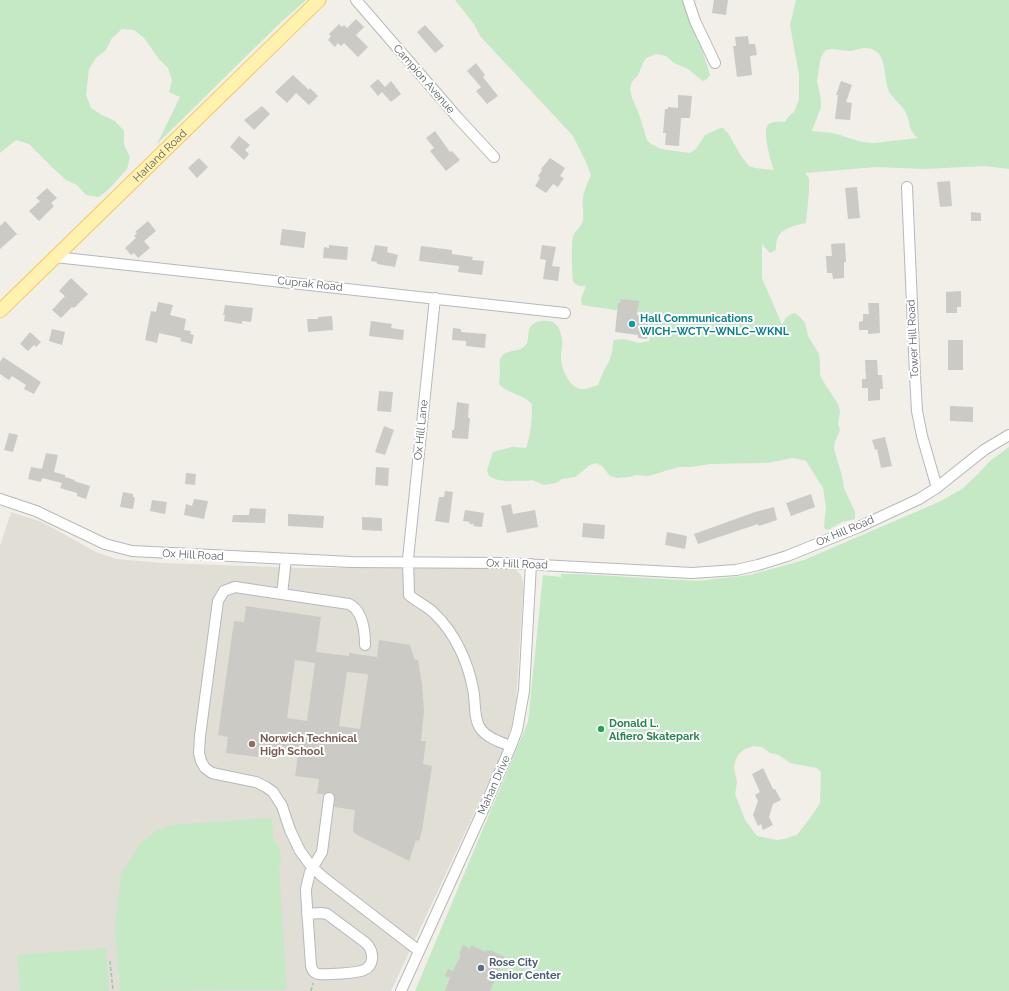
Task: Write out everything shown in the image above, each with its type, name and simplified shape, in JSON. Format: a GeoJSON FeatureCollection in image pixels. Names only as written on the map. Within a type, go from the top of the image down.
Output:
{"type":"FeatureCollection","features":[{"type":"Feature","properties":{"kind":"main road","name":"Harland Road"},"geometry":{"type":"LineString","coordinates":[[0,311],[319,0]]}},
{"type":"Feature","properties":{"kind":"street","name":"Campion Avenue"},"geometry":{"type":"LineString","coordinates":[[356,0],[494,157]]}},
{"type":"Feature","properties":{"kind":"street"},"geometry":{"type":"LineString","coordinates":[[688,0],[695,21],[715,62]]}},
{"type":"Feature","properties":{"kind":"street","name":"Tower Hill Road"},"geometry":{"type":"LineString","coordinates":[[907,187],[914,375],[917,411],[922,436],[937,488]]}},
{"type":"Feature","properties":{"kind":"street","name":"Cuprak Road"},"geometry":{"type":"LineString","coordinates":[[56,257],[565,313]]}},
{"type":"Feature","properties":{"kind":"street","name":"Ox Hill Lane"},"geometry":{"type":"LineString","coordinates":[[435,298],[408,563],[409,595],[436,616],[449,632],[461,653],[471,678],[478,725],[487,736],[511,746]]}},
{"type":"Feature","properties":{"kind":"street","name":"Ox Hill Road"},"geometry":{"type":"LineString","coordinates":[[0,498],[40,513],[94,539],[125,550],[286,559],[408,563],[531,564],[692,573],[736,570],[758,565],[787,556],[854,529],[906,505],[937,488],[984,450],[1009,435]]}},
{"type":"Feature","properties":{"kind":"street"},"geometry":{"type":"LineString","coordinates":[[282,594],[286,559]]}},
{"type":"Feature","properties":{"kind":"street","name":"Mahan Drive"},"geometry":{"type":"LineString","coordinates":[[401,991],[511,746],[519,723],[524,691],[531,564]]}},
{"type":"Feature","properties":{"kind":"street"},"geometry":{"type":"LineString","coordinates":[[366,645],[365,633],[358,612],[351,605],[346,603],[235,587],[227,590],[220,596],[218,601],[199,753],[203,764],[212,773],[256,782],[273,792],[282,806],[297,846],[313,868],[419,951]]}},
{"type":"Feature","properties":{"kind":"street"},"geometry":{"type":"LineString","coordinates":[[307,914],[328,914],[366,943],[371,949],[372,954],[372,961],[369,966],[358,972],[319,974],[313,971],[310,966],[307,914],[306,889],[308,879],[322,852],[330,798]]}},
{"type":"Feature","properties":{"kind":"path"},"geometry":{"type":"LineString","coordinates":[[110,961],[113,991]]}},
{"type":"Feature","properties":{"kind":"shaded area","name":"Norwich Technical High School"},"geometry":{"type":"Polygon","coordinates":[[[11,512],[42,522],[96,552],[116,559],[163,563],[301,568],[507,567],[516,570],[521,575],[523,582],[523,594],[516,701],[511,728],[499,760],[391,991],[0,991],[0,546],[11,512]]]}},
{"type":"Feature","properties":{"kind":"green space"},"geometry":{"type":"Polygon","coordinates":[[[0,0],[306,0],[280,23],[157,144],[180,97],[169,92],[172,80],[168,68],[159,59],[144,38],[134,30],[122,29],[112,38],[106,50],[96,58],[89,69],[86,95],[91,108],[115,121],[124,131],[124,145],[130,157],[127,169],[109,189],[99,197],[86,195],[77,185],[66,180],[29,144],[16,140],[0,153],[0,0]]]}},
{"type":"Feature","properties":{"kind":"green space"},"geometry":{"type":"Polygon","coordinates":[[[455,0],[682,0],[700,43],[710,75],[703,81],[688,69],[674,63],[666,56],[656,54],[646,58],[630,88],[632,98],[639,114],[647,140],[651,144],[661,149],[690,153],[696,149],[705,135],[723,128],[728,133],[741,156],[749,166],[774,170],[767,146],[767,127],[773,122],[785,122],[794,112],[799,100],[799,75],[790,25],[796,0],[1009,0],[1009,169],[985,166],[924,169],[876,167],[805,173],[809,178],[806,223],[790,227],[783,231],[777,239],[776,250],[770,253],[762,244],[762,278],[782,325],[790,315],[795,313],[805,323],[808,336],[819,354],[820,375],[838,404],[840,411],[838,424],[840,430],[834,449],[844,488],[855,512],[855,519],[842,522],[828,530],[825,529],[826,508],[823,488],[806,461],[793,458],[767,463],[710,464],[692,467],[679,467],[648,476],[636,475],[617,478],[610,476],[602,466],[596,463],[590,465],[575,477],[562,479],[556,483],[544,485],[532,480],[504,481],[489,476],[487,470],[493,452],[512,447],[526,448],[528,443],[531,426],[532,404],[499,384],[500,360],[502,356],[508,352],[521,349],[527,343],[531,326],[541,321],[549,321],[556,324],[562,339],[561,362],[565,374],[571,384],[581,389],[598,385],[609,362],[614,340],[624,339],[639,343],[649,341],[650,338],[649,321],[645,314],[625,307],[615,310],[582,305],[581,299],[586,286],[579,286],[573,282],[572,245],[573,236],[583,220],[584,195],[591,175],[573,136],[480,36],[474,24],[455,0]],[[864,48],[851,51],[832,49],[826,50],[822,55],[817,81],[821,107],[812,131],[833,133],[862,142],[874,143],[918,138],[912,132],[905,111],[891,95],[888,89],[885,69],[881,57],[872,49],[864,48]]]}},
{"type":"Feature","properties":{"kind":"green space"},"geometry":{"type":"Polygon","coordinates":[[[1009,447],[1009,991],[415,991],[528,722],[543,575],[561,577],[561,574],[577,574],[697,581],[750,575],[804,560],[939,502],[962,489],[990,461],[1009,447]],[[753,746],[743,750],[738,755],[735,762],[734,768],[737,782],[735,794],[745,820],[757,836],[777,840],[797,835],[820,803],[821,772],[817,768],[790,763],[779,755],[770,753],[762,747],[753,746]]]}},
{"type":"Feature","properties":{"kind":"green space"},"geometry":{"type":"Polygon","coordinates":[[[272,818],[274,841],[279,846],[281,864],[279,867],[287,990],[120,991],[115,928],[121,874],[143,841],[156,831],[172,825],[272,818]]]}},
{"type":"Feature","properties":{"kind":"green space"},"geometry":{"type":"Polygon","coordinates":[[[106,948],[109,991],[20,991],[17,955],[106,948]]]}},
{"type":"Feature","properties":{"kind":"building"},"geometry":{"type":"Polygon","coordinates":[[[714,0],[728,0],[726,15],[712,13],[714,0]]]}},
{"type":"Feature","properties":{"kind":"building"},"geometry":{"type":"Polygon","coordinates":[[[356,19],[364,27],[356,35],[368,47],[358,57],[344,43],[341,46],[338,43],[335,47],[328,40],[331,36],[329,34],[339,24],[342,27],[344,25],[347,28],[356,19]]]}},
{"type":"Feature","properties":{"kind":"building"},"geometry":{"type":"Polygon","coordinates":[[[425,25],[444,46],[435,53],[417,32],[425,25]]]}},
{"type":"Feature","properties":{"kind":"building"},"geometry":{"type":"Polygon","coordinates":[[[748,36],[749,44],[755,44],[757,55],[750,56],[752,75],[737,77],[733,46],[736,46],[735,37],[748,36]]]}},
{"type":"Feature","properties":{"kind":"building"},"geometry":{"type":"Polygon","coordinates":[[[476,63],[485,75],[483,77],[498,96],[487,104],[476,91],[481,87],[467,71],[476,63]]]}},
{"type":"Feature","properties":{"kind":"building"},"geometry":{"type":"Polygon","coordinates":[[[293,75],[318,96],[309,105],[296,93],[287,103],[275,92],[293,75]]]}},
{"type":"Feature","properties":{"kind":"building"},"geometry":{"type":"Polygon","coordinates":[[[378,79],[385,87],[391,81],[401,94],[391,102],[382,92],[378,96],[370,86],[378,79]]]}},
{"type":"Feature","properties":{"kind":"building"},"geometry":{"type":"Polygon","coordinates":[[[841,81],[852,85],[846,102],[852,103],[850,120],[835,119],[838,95],[836,95],[841,81]]]}},
{"type":"Feature","properties":{"kind":"building"},"geometry":{"type":"Polygon","coordinates":[[[678,95],[692,96],[690,118],[681,118],[679,146],[665,145],[666,133],[663,133],[665,109],[668,109],[668,107],[678,108],[678,95]]]}},
{"type":"Feature","properties":{"kind":"building"},"geometry":{"type":"Polygon","coordinates":[[[262,106],[270,114],[254,130],[244,120],[262,106]]]}},
{"type":"Feature","properties":{"kind":"building"},"geometry":{"type":"Polygon","coordinates":[[[435,131],[450,152],[452,151],[460,160],[446,171],[430,151],[434,148],[426,138],[435,131]]]}},
{"type":"Feature","properties":{"kind":"building"},"geometry":{"type":"Polygon","coordinates":[[[239,136],[250,145],[245,150],[249,154],[244,160],[230,147],[239,136]]]}},
{"type":"Feature","properties":{"kind":"building"},"geometry":{"type":"Polygon","coordinates":[[[199,158],[208,167],[197,178],[188,168],[199,158]]]}},
{"type":"Feature","properties":{"kind":"building"},"geometry":{"type":"Polygon","coordinates":[[[550,158],[565,168],[560,176],[564,178],[558,187],[553,184],[546,193],[535,186],[540,178],[538,176],[542,170],[541,169],[550,158]]]}},
{"type":"Feature","properties":{"kind":"building"},"geometry":{"type":"Polygon","coordinates":[[[950,181],[952,206],[940,207],[937,182],[950,181]]]}},
{"type":"Feature","properties":{"kind":"building"},"geometry":{"type":"Polygon","coordinates":[[[857,187],[860,218],[848,219],[845,188],[857,187]]]}},
{"type":"Feature","properties":{"kind":"building"},"geometry":{"type":"Polygon","coordinates":[[[47,188],[57,198],[51,203],[54,206],[39,221],[29,211],[40,201],[36,198],[47,188]]]}},
{"type":"Feature","properties":{"kind":"building"},"geometry":{"type":"Polygon","coordinates":[[[971,212],[981,213],[981,221],[971,221],[971,212]]]}},
{"type":"Feature","properties":{"kind":"building"},"geometry":{"type":"Polygon","coordinates":[[[5,221],[17,234],[0,249],[0,226],[5,221]]]}},
{"type":"Feature","properties":{"kind":"building"},"geometry":{"type":"Polygon","coordinates":[[[148,221],[156,231],[144,241],[150,248],[138,258],[134,253],[131,255],[125,248],[136,238],[134,236],[137,233],[135,232],[148,221]]]}},
{"type":"Feature","properties":{"kind":"building"},"geometry":{"type":"Polygon","coordinates":[[[282,229],[306,232],[304,248],[280,245],[282,229]]]}},
{"type":"Feature","properties":{"kind":"building"},"geometry":{"type":"Polygon","coordinates":[[[845,243],[846,262],[844,262],[844,278],[833,279],[832,273],[827,273],[826,256],[832,256],[831,244],[845,243]]]}},
{"type":"Feature","properties":{"kind":"building"},"geometry":{"type":"Polygon","coordinates":[[[329,245],[348,247],[347,260],[323,258],[324,247],[329,248],[329,245]]]}},
{"type":"Feature","properties":{"kind":"building"},"geometry":{"type":"Polygon","coordinates":[[[375,245],[388,247],[387,252],[398,255],[395,267],[377,264],[377,262],[371,261],[375,245]]]}},
{"type":"Feature","properties":{"kind":"building"},"geometry":{"type":"Polygon","coordinates":[[[542,245],[556,247],[552,266],[560,267],[558,281],[543,279],[546,260],[540,259],[542,245]]]}},
{"type":"Feature","properties":{"kind":"building"},"geometry":{"type":"Polygon","coordinates":[[[421,246],[452,250],[452,254],[473,257],[472,260],[484,261],[482,275],[458,272],[459,266],[419,261],[421,246]]]}},
{"type":"Feature","properties":{"kind":"building"},"geometry":{"type":"Polygon","coordinates":[[[71,278],[88,294],[61,318],[52,310],[65,296],[59,291],[71,278]]]}},
{"type":"Feature","properties":{"kind":"building"},"geometry":{"type":"Polygon","coordinates":[[[961,291],[961,307],[957,307],[957,313],[946,313],[946,292],[961,291]]]}},
{"type":"Feature","properties":{"kind":"building","name":"Hall Communications WICH–WCTY–WNLC–WKNL"},"geometry":{"type":"Polygon","coordinates":[[[621,299],[639,301],[637,315],[649,316],[647,339],[638,338],[638,335],[615,332],[618,303],[620,303],[621,299]]]}},
{"type":"Feature","properties":{"kind":"building"},"geometry":{"type":"Polygon","coordinates":[[[158,302],[173,305],[170,315],[186,319],[184,330],[191,331],[190,334],[194,335],[192,344],[180,341],[181,338],[159,333],[157,343],[145,340],[151,311],[156,312],[158,302]]]}},
{"type":"Feature","properties":{"kind":"building"},"geometry":{"type":"Polygon","coordinates":[[[868,303],[879,303],[880,333],[868,334],[868,330],[859,330],[859,322],[863,321],[863,314],[869,314],[868,303]]]}},
{"type":"Feature","properties":{"kind":"building"},"geometry":{"type":"Polygon","coordinates":[[[225,305],[253,308],[251,322],[242,321],[242,324],[224,321],[225,315],[223,315],[225,305]]]}},
{"type":"Feature","properties":{"kind":"building"},"geometry":{"type":"Polygon","coordinates":[[[332,316],[333,330],[308,332],[307,319],[318,319],[318,317],[332,316]]]}},
{"type":"Feature","properties":{"kind":"building"},"geometry":{"type":"Polygon","coordinates":[[[371,321],[392,324],[391,328],[404,330],[403,340],[369,336],[371,321]]]}},
{"type":"Feature","properties":{"kind":"building"},"geometry":{"type":"Polygon","coordinates":[[[453,328],[461,329],[461,332],[486,334],[485,348],[466,346],[466,341],[452,340],[453,328]]]}},
{"type":"Feature","properties":{"kind":"building"},"geometry":{"type":"Polygon","coordinates":[[[52,329],[65,332],[62,345],[49,341],[52,329]]]}},
{"type":"Feature","properties":{"kind":"building"},"geometry":{"type":"Polygon","coordinates":[[[30,332],[41,342],[36,347],[34,345],[28,351],[20,344],[30,332]]]}},
{"type":"Feature","properties":{"kind":"building"},"geometry":{"type":"Polygon","coordinates":[[[948,340],[963,340],[963,370],[948,370],[948,340]]]}},
{"type":"Feature","properties":{"kind":"building"},"geometry":{"type":"Polygon","coordinates":[[[3,357],[41,382],[34,394],[24,389],[26,385],[12,376],[9,380],[0,374],[0,362],[3,357]]]}},
{"type":"Feature","properties":{"kind":"building"},"geometry":{"type":"Polygon","coordinates":[[[865,360],[877,360],[878,375],[882,375],[883,389],[880,389],[880,400],[868,401],[868,388],[862,388],[862,379],[866,379],[865,360]]]}},
{"type":"Feature","properties":{"kind":"building"},"geometry":{"type":"Polygon","coordinates":[[[379,391],[393,392],[391,412],[377,411],[379,391]]]}},
{"type":"Feature","properties":{"kind":"building"},"geometry":{"type":"Polygon","coordinates":[[[457,402],[469,404],[468,418],[470,418],[468,439],[452,438],[457,402]]]}},
{"type":"Feature","properties":{"kind":"building"},"geometry":{"type":"Polygon","coordinates":[[[950,406],[973,407],[973,422],[950,421],[950,406]]]}},
{"type":"Feature","properties":{"kind":"building"},"geometry":{"type":"Polygon","coordinates":[[[384,426],[394,430],[385,455],[375,452],[384,426]]]}},
{"type":"Feature","properties":{"kind":"building"},"geometry":{"type":"Polygon","coordinates":[[[9,433],[18,435],[13,452],[4,450],[9,433]]]}},
{"type":"Feature","properties":{"kind":"building"},"geometry":{"type":"Polygon","coordinates":[[[885,437],[892,466],[881,468],[877,449],[875,450],[872,440],[885,437]]]}},
{"type":"Feature","properties":{"kind":"building"},"geometry":{"type":"Polygon","coordinates":[[[46,453],[58,455],[54,472],[90,486],[86,499],[77,496],[77,493],[60,488],[62,483],[42,478],[41,482],[28,479],[31,467],[42,469],[46,453]]]}},
{"type":"Feature","properties":{"kind":"building"},"geometry":{"type":"Polygon","coordinates":[[[376,467],[389,468],[388,486],[375,485],[376,467]]]}},
{"type":"Feature","properties":{"kind":"building"},"geometry":{"type":"Polygon","coordinates":[[[186,473],[196,474],[195,485],[185,484],[186,473]]]}},
{"type":"Feature","properties":{"kind":"building"},"geometry":{"type":"Polygon","coordinates":[[[445,491],[453,492],[449,523],[435,521],[439,497],[444,497],[445,491]]]}},
{"type":"Feature","properties":{"kind":"building"},"geometry":{"type":"Polygon","coordinates":[[[123,492],[133,494],[133,497],[135,498],[133,509],[120,507],[123,492]]]}},
{"type":"Feature","properties":{"kind":"building"},"geometry":{"type":"Polygon","coordinates":[[[811,494],[815,507],[791,516],[786,503],[811,494]]]}},
{"type":"Feature","properties":{"kind":"building"},"geometry":{"type":"Polygon","coordinates":[[[194,499],[208,501],[204,519],[184,515],[186,504],[192,506],[194,499]]]}},
{"type":"Feature","properties":{"kind":"building"},"geometry":{"type":"Polygon","coordinates":[[[152,500],[167,502],[165,514],[150,511],[152,500]]]}},
{"type":"Feature","properties":{"kind":"building"},"geometry":{"type":"Polygon","coordinates":[[[511,504],[513,514],[535,510],[538,527],[507,533],[501,506],[511,504]]]}},
{"type":"Feature","properties":{"kind":"building"},"geometry":{"type":"Polygon","coordinates":[[[774,507],[777,520],[759,526],[758,524],[698,544],[694,534],[755,512],[774,507]]]}},
{"type":"Feature","properties":{"kind":"building"},"geometry":{"type":"Polygon","coordinates":[[[250,508],[266,509],[265,523],[232,522],[233,515],[249,515],[250,508]]]}},
{"type":"Feature","properties":{"kind":"building"},"geometry":{"type":"Polygon","coordinates":[[[465,510],[484,513],[482,527],[473,526],[474,524],[469,524],[470,522],[463,521],[465,510]]]}},
{"type":"Feature","properties":{"kind":"building"},"geometry":{"type":"Polygon","coordinates":[[[288,514],[324,516],[323,528],[288,526],[288,514]]]}},
{"type":"Feature","properties":{"kind":"building"},"geometry":{"type":"Polygon","coordinates":[[[362,517],[382,518],[382,531],[362,530],[362,517]]]}},
{"type":"Feature","properties":{"kind":"building"},"geometry":{"type":"Polygon","coordinates":[[[583,523],[605,525],[604,539],[582,537],[583,523]]]}},
{"type":"Feature","properties":{"kind":"building"},"geometry":{"type":"Polygon","coordinates":[[[667,532],[687,536],[685,549],[665,545],[667,532]]]}},
{"type":"Feature","properties":{"kind":"building"},"geometry":{"type":"Polygon","coordinates":[[[246,606],[321,617],[316,652],[349,656],[349,653],[377,657],[379,640],[410,645],[415,660],[418,660],[422,684],[424,711],[421,741],[426,741],[423,764],[432,766],[422,831],[419,841],[416,840],[409,861],[357,835],[353,831],[355,810],[334,807],[335,798],[333,793],[329,792],[317,794],[319,779],[295,776],[298,755],[259,749],[258,757],[226,753],[228,737],[218,735],[234,621],[244,622],[246,606]],[[295,660],[287,718],[307,721],[315,663],[295,660]],[[347,672],[339,726],[360,729],[368,676],[367,674],[347,672]]]}},
{"type":"Feature","properties":{"kind":"building"},"geometry":{"type":"Polygon","coordinates":[[[763,768],[773,789],[775,789],[781,800],[773,804],[769,817],[773,825],[763,830],[761,824],[758,826],[753,815],[758,801],[755,795],[760,792],[752,774],[763,768]]]}},
{"type":"Feature","properties":{"kind":"building","name":"Rose City Senior Center"},"geometry":{"type":"Polygon","coordinates":[[[463,945],[470,949],[471,945],[486,952],[486,950],[490,950],[505,957],[490,991],[445,991],[450,978],[445,976],[448,969],[453,971],[461,955],[459,954],[463,945]]]}},
{"type":"Feature","properties":{"kind":"place","name":"Hall Communications WICH–WCTY–WNLC–WKNL"},"geometry":{"type":"Point","coordinates":[632,324]}},
{"type":"Feature","properties":{"kind":"place","name":"Donald L. Alfiero Skatepark"},"geometry":{"type":"Point","coordinates":[601,729]}},
{"type":"Feature","properties":{"kind":"place","name":"Norwich Technical High School"},"geometry":{"type":"Point","coordinates":[252,744]}},
{"type":"Feature","properties":{"kind":"place","name":"Rose City Senior Center"},"geometry":{"type":"Point","coordinates":[481,968]}}]}
